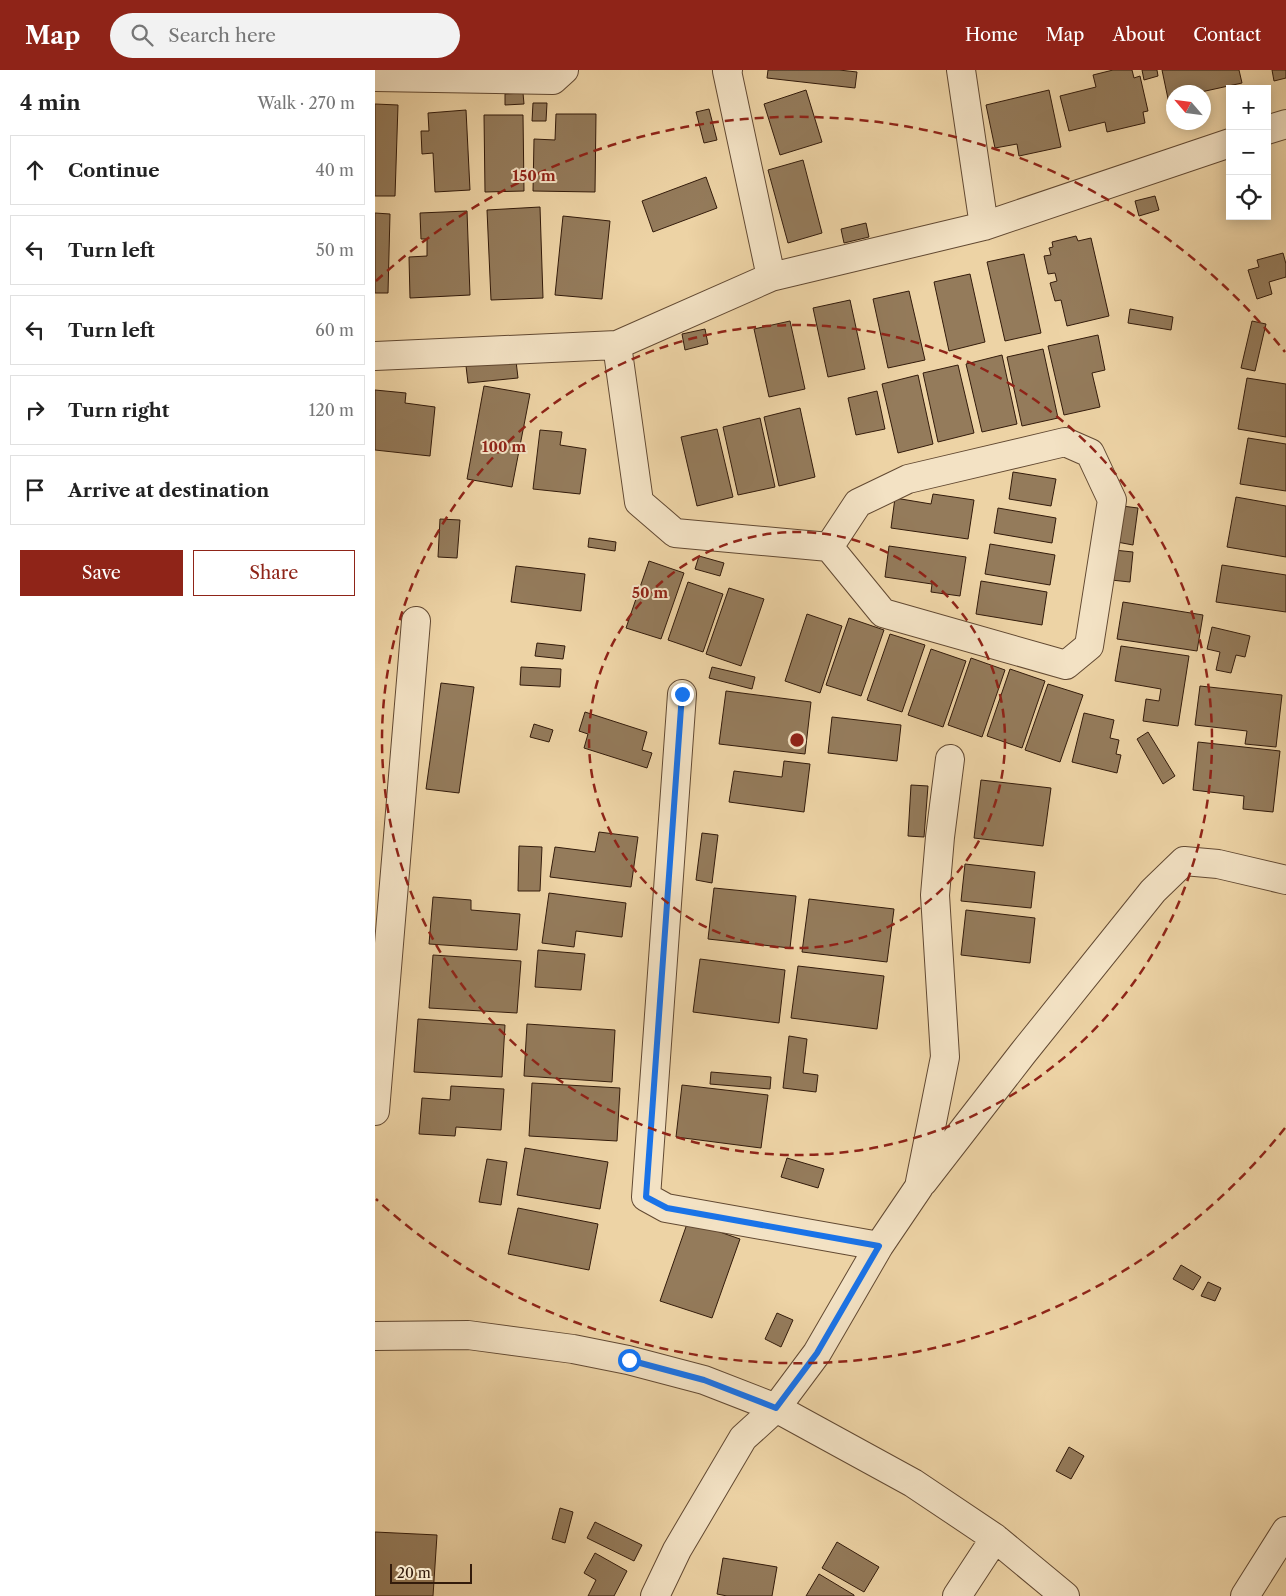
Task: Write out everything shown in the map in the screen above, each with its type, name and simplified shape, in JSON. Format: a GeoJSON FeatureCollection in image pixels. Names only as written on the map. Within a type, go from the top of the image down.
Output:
{"type":"FeatureCollection","features":[{"type":"Feature","properties":{"kind":"street"},"geometry":{"type":"LineString","coordinates":[[375,77],[553,80],[564,70]]}},
{"type":"Feature","properties":{"kind":"street"},"geometry":{"type":"LineString","coordinates":[[728,70],[771,277]]}},
{"type":"Feature","properties":{"kind":"street"},"geometry":{"type":"LineString","coordinates":[[961,70],[984,226]]}},
{"type":"Feature","properties":{"kind":"street"},"geometry":{"type":"LineString","coordinates":[[1271,129],[1286,124]]}},
{"type":"Feature","properties":{"kind":"street"},"geometry":{"type":"LineString","coordinates":[[375,356],[617,345],[771,277],[984,226],[1226,144]]}},
{"type":"Feature","properties":{"kind":"street"},"geometry":{"type":"LineString","coordinates":[[617,345],[639,502],[675,534],[829,547],[883,613],[1066,665],[1089,646],[1113,500],[1090,453],[1065,442],[908,479],[858,503],[829,547]]}},
{"type":"Feature","properties":{"kind":"street"},"geometry":{"type":"LineString","coordinates":[[375,1111],[416,621]]}},
{"type":"Feature","properties":{"kind":"street"},"geometry":{"type":"LineString","coordinates":[[682,694],[646,1197],[667,1208],[879,1246]]}},
{"type":"Feature","properties":{"kind":"street"},"geometry":{"type":"LineString","coordinates":[[919,1187],[945,1056],[935,896],[950,759]]}},
{"type":"Feature","properties":{"kind":"street"},"geometry":{"type":"LineString","coordinates":[[655,1596],[677,1550],[743,1438],[776,1408],[817,1353],[879,1246],[919,1187],[1147,898],[1184,861],[1218,864],[1286,880]]}},
{"type":"Feature","properties":{"kind":"street"},"geometry":{"type":"LineString","coordinates":[[375,1336],[468,1335],[573,1349],[629,1360],[704,1380],[776,1408],[913,1483],[995,1538],[1065,1596]]}},
{"type":"Feature","properties":{"kind":"street"},"geometry":{"type":"LineString","coordinates":[[1257,1592],[1285,1536]]}},
{"type":"Feature","properties":{"kind":"street"},"geometry":{"type":"LineString","coordinates":[[957,1596],[995,1538]]}},
{"type":"Feature","properties":{"kind":"building"},"geometry":{"type":"Polygon","coordinates":[[[768,70],[839,70],[857,72],[855,88],[767,78],[768,70]]]}},
{"type":"Feature","properties":{"kind":"building"},"geometry":{"type":"Polygon","coordinates":[[[1113,70],[1132,70],[1134,78],[1140,76],[1148,111],[1143,112],[1145,123],[1107,132],[1105,122],[1069,131],[1060,96],[1096,87],[1093,75],[1113,70]]]}},
{"type":"Feature","properties":{"kind":"building"},"geometry":{"type":"Polygon","coordinates":[[[1142,70],[1157,70],[1158,76],[1144,80],[1142,70]]]}},
{"type":"Feature","properties":{"kind":"building"},"geometry":{"type":"Polygon","coordinates":[[[1162,70],[1239,70],[1242,83],[1211,90],[1211,85],[1166,85],[1166,89],[1162,70]]]}},
{"type":"Feature","properties":{"kind":"building"},"geometry":{"type":"Polygon","coordinates":[[[1272,70],[1286,70],[1286,78],[1274,81],[1272,70]]]}},
{"type":"Feature","properties":{"kind":"building"},"geometry":{"type":"Polygon","coordinates":[[[806,90],[822,142],[780,155],[764,104],[806,90]]]}},
{"type":"Feature","properties":{"kind":"building"},"geometry":{"type":"Polygon","coordinates":[[[1049,90],[1061,147],[1019,156],[1017,144],[995,148],[986,105],[1049,90]]]}},
{"type":"Feature","properties":{"kind":"building"},"geometry":{"type":"Polygon","coordinates":[[[523,93],[524,104],[505,105],[505,94],[523,93]]]}},
{"type":"Feature","properties":{"kind":"building"},"geometry":{"type":"Polygon","coordinates":[[[533,103],[547,103],[546,121],[532,121],[533,103]]]}},
{"type":"Feature","properties":{"kind":"building"},"geometry":{"type":"Polygon","coordinates":[[[375,104],[398,105],[395,196],[375,196],[375,104]]]}},
{"type":"Feature","properties":{"kind":"building"},"geometry":{"type":"Polygon","coordinates":[[[709,109],[717,140],[704,143],[696,112],[709,109]]]}},
{"type":"Feature","properties":{"kind":"building"},"geometry":{"type":"Polygon","coordinates":[[[466,110],[470,190],[435,192],[433,153],[422,154],[421,131],[429,131],[428,113],[466,110]]]}},
{"type":"Feature","properties":{"kind":"building"},"geometry":{"type":"Polygon","coordinates":[[[556,114],[596,114],[595,192],[533,191],[534,139],[555,140],[556,114]]]}},
{"type":"Feature","properties":{"kind":"building"},"geometry":{"type":"Polygon","coordinates":[[[484,115],[523,115],[524,191],[485,192],[484,115]]]}},
{"type":"Feature","properties":{"kind":"building"},"geometry":{"type":"Polygon","coordinates":[[[803,160],[822,233],[788,243],[768,170],[803,160]]]}},
{"type":"Feature","properties":{"kind":"building"},"geometry":{"type":"Polygon","coordinates":[[[706,177],[717,208],[653,232],[642,201],[706,177]]]}},
{"type":"Feature","properties":{"kind":"building"},"geometry":{"type":"Polygon","coordinates":[[[1155,196],[1159,210],[1139,216],[1135,201],[1155,196]]]}},
{"type":"Feature","properties":{"kind":"building"},"geometry":{"type":"Polygon","coordinates":[[[540,207],[543,298],[491,300],[487,210],[540,207]]]}},
{"type":"Feature","properties":{"kind":"building"},"geometry":{"type":"Polygon","coordinates":[[[467,211],[470,295],[410,298],[409,257],[427,256],[427,239],[421,239],[420,213],[467,211]]]}},
{"type":"Feature","properties":{"kind":"building"},"geometry":{"type":"Polygon","coordinates":[[[375,213],[390,214],[388,293],[375,293],[375,213]]]}},
{"type":"Feature","properties":{"kind":"building"},"geometry":{"type":"Polygon","coordinates":[[[563,216],[610,221],[602,299],[555,295],[563,216]]]}},
{"type":"Feature","properties":{"kind":"building"},"geometry":{"type":"Polygon","coordinates":[[[866,223],[869,237],[844,243],[841,229],[866,223]]]}},
{"type":"Feature","properties":{"kind":"building"},"geometry":{"type":"Polygon","coordinates":[[[1076,236],[1078,241],[1091,238],[1109,316],[1067,326],[1061,300],[1055,301],[1050,283],[1057,281],[1055,273],[1048,274],[1044,256],[1051,255],[1049,248],[1053,247],[1052,242],[1076,236]]]}},
{"type":"Feature","properties":{"kind":"building"},"geometry":{"type":"Polygon","coordinates":[[[1283,253],[1286,264],[1286,277],[1269,282],[1272,294],[1257,299],[1248,270],[1259,267],[1257,260],[1283,253]]]}},
{"type":"Feature","properties":{"kind":"building"},"geometry":{"type":"Polygon","coordinates":[[[1024,254],[1041,333],[1005,341],[987,262],[1024,254]]]}},
{"type":"Feature","properties":{"kind":"building"},"geometry":{"type":"Polygon","coordinates":[[[970,274],[985,342],[949,351],[934,282],[970,274]]]}},
{"type":"Feature","properties":{"kind":"building"},"geometry":{"type":"Polygon","coordinates":[[[909,291],[925,360],[888,368],[873,299],[909,291]]]}},
{"type":"Feature","properties":{"kind":"building"},"geometry":{"type":"Polygon","coordinates":[[[850,300],[865,369],[828,377],[813,308],[850,300]]]}},
{"type":"Feature","properties":{"kind":"building"},"geometry":{"type":"Polygon","coordinates":[[[1130,309],[1173,317],[1171,330],[1128,323],[1130,309]]]}},
{"type":"Feature","properties":{"kind":"building"},"geometry":{"type":"Polygon","coordinates":[[[790,321],[805,389],[769,397],[754,329],[790,321]]]}},
{"type":"Feature","properties":{"kind":"building"},"geometry":{"type":"Polygon","coordinates":[[[1252,321],[1266,324],[1255,371],[1241,368],[1252,321]]]}},
{"type":"Feature","properties":{"kind":"building"},"geometry":{"type":"Polygon","coordinates":[[[705,329],[708,344],[685,350],[682,334],[705,329]]]}},
{"type":"Feature","properties":{"kind":"building"},"geometry":{"type":"Polygon","coordinates":[[[1098,335],[1105,370],[1092,373],[1100,407],[1064,415],[1048,346],[1098,335]]]}},
{"type":"Feature","properties":{"kind":"building"},"geometry":{"type":"Polygon","coordinates":[[[1043,349],[1058,418],[1022,426],[1007,357],[1043,349]]]}},
{"type":"Feature","properties":{"kind":"building"},"geometry":{"type":"Polygon","coordinates":[[[1002,355],[1017,424],[982,432],[966,364],[1002,355]]]}},
{"type":"Feature","properties":{"kind":"building"},"geometry":{"type":"Polygon","coordinates":[[[516,361],[518,378],[468,383],[466,366],[516,361]]]}},
{"type":"Feature","properties":{"kind":"building"},"geometry":{"type":"Polygon","coordinates":[[[958,365],[974,433],[938,442],[923,373],[958,365]]]}},
{"type":"Feature","properties":{"kind":"building"},"geometry":{"type":"Polygon","coordinates":[[[918,375],[933,444],[898,453],[882,384],[918,375]]]}},
{"type":"Feature","properties":{"kind":"building"},"geometry":{"type":"Polygon","coordinates":[[[1247,378],[1286,384],[1286,437],[1238,429],[1247,378]]]}},
{"type":"Feature","properties":{"kind":"building"},"geometry":{"type":"Polygon","coordinates":[[[484,386],[530,394],[512,487],[467,479],[484,386]]]}},
{"type":"Feature","properties":{"kind":"building"},"geometry":{"type":"Polygon","coordinates":[[[375,390],[406,393],[405,403],[435,407],[430,456],[375,450],[375,390]]]}},
{"type":"Feature","properties":{"kind":"building"},"geometry":{"type":"Polygon","coordinates":[[[877,391],[885,429],[856,435],[848,398],[877,391]]]}},
{"type":"Feature","properties":{"kind":"building"},"geometry":{"type":"Polygon","coordinates":[[[800,408],[815,477],[779,486],[764,417],[800,408]]]}},
{"type":"Feature","properties":{"kind":"building"},"geometry":{"type":"Polygon","coordinates":[[[760,418],[775,487],[738,495],[723,427],[760,418]]]}},
{"type":"Feature","properties":{"kind":"building"},"geometry":{"type":"Polygon","coordinates":[[[717,429],[733,497],[697,506],[681,437],[717,429]]]}},
{"type":"Feature","properties":{"kind":"building"},"geometry":{"type":"Polygon","coordinates":[[[540,430],[562,432],[560,445],[586,449],[580,494],[533,489],[540,430]]]}},
{"type":"Feature","properties":{"kind":"building"},"geometry":{"type":"Polygon","coordinates":[[[1248,438],[1286,444],[1286,491],[1240,484],[1248,438]]]}},
{"type":"Feature","properties":{"kind":"building"},"geometry":{"type":"Polygon","coordinates":[[[1013,472],[1056,479],[1051,506],[1009,499],[1013,472]]]}},
{"type":"Feature","properties":{"kind":"building"},"geometry":{"type":"Polygon","coordinates":[[[933,494],[974,500],[968,539],[891,528],[895,498],[931,504],[933,494]]]}},
{"type":"Feature","properties":{"kind":"building"},"geometry":{"type":"Polygon","coordinates":[[[1236,497],[1286,506],[1286,557],[1227,547],[1236,497]]]}},
{"type":"Feature","properties":{"kind":"building"},"geometry":{"type":"Polygon","coordinates":[[[1122,506],[1138,508],[1133,545],[1117,542],[1122,506]]]}},
{"type":"Feature","properties":{"kind":"building"},"geometry":{"type":"Polygon","coordinates":[[[998,508],[1056,518],[1052,543],[994,533],[998,508]]]}},
{"type":"Feature","properties":{"kind":"building"},"geometry":{"type":"Polygon","coordinates":[[[440,519],[460,520],[457,558],[438,557],[440,519]]]}},
{"type":"Feature","properties":{"kind":"building"},"geometry":{"type":"Polygon","coordinates":[[[589,538],[616,542],[615,551],[588,547],[589,538]]]}},
{"type":"Feature","properties":{"kind":"building"},"geometry":{"type":"Polygon","coordinates":[[[990,544],[1055,555],[1050,585],[985,574],[990,544]]]}},
{"type":"Feature","properties":{"kind":"building"},"geometry":{"type":"Polygon","coordinates":[[[889,546],[966,557],[960,596],[931,592],[932,584],[885,577],[889,546]]]}},
{"type":"Feature","properties":{"kind":"building"},"geometry":{"type":"Polygon","coordinates":[[[1114,550],[1133,552],[1130,582],[1111,580],[1114,550]]]}},
{"type":"Feature","properties":{"kind":"building"},"geometry":{"type":"Polygon","coordinates":[[[699,556],[724,563],[720,576],[695,569],[699,556]]]}},
{"type":"Feature","properties":{"kind":"building"},"geometry":{"type":"Polygon","coordinates":[[[649,561],[684,573],[661,639],[626,628],[649,561]]]}},
{"type":"Feature","properties":{"kind":"building"},"geometry":{"type":"Polygon","coordinates":[[[1222,565],[1286,575],[1286,612],[1216,602],[1222,565]]]}},
{"type":"Feature","properties":{"kind":"building"},"geometry":{"type":"Polygon","coordinates":[[[516,566],[585,574],[581,611],[511,602],[516,566]]]}},
{"type":"Feature","properties":{"kind":"building"},"geometry":{"type":"Polygon","coordinates":[[[981,581],[1047,592],[1042,625],[976,614],[981,581]]]}},
{"type":"Feature","properties":{"kind":"building"},"geometry":{"type":"Polygon","coordinates":[[[688,582],[723,594],[703,652],[668,640],[688,582]]]}},
{"type":"Feature","properties":{"kind":"building"},"geometry":{"type":"Polygon","coordinates":[[[729,588],[764,599],[741,666],[706,654],[729,588]]]}},
{"type":"Feature","properties":{"kind":"building"},"geometry":{"type":"Polygon","coordinates":[[[1123,602],[1203,615],[1197,651],[1117,639],[1123,602]]]}},
{"type":"Feature","properties":{"kind":"building"},"geometry":{"type":"Polygon","coordinates":[[[807,614],[842,626],[820,693],[785,681],[807,614]]]}},
{"type":"Feature","properties":{"kind":"building"},"geometry":{"type":"Polygon","coordinates":[[[849,618],[884,630],[861,696],[826,685],[849,618]]]}},
{"type":"Feature","properties":{"kind":"building"},"geometry":{"type":"Polygon","coordinates":[[[1212,627],[1250,636],[1245,657],[1236,655],[1231,673],[1216,670],[1220,652],[1207,649],[1212,627]]]}},
{"type":"Feature","properties":{"kind":"building"},"geometry":{"type":"Polygon","coordinates":[[[890,634],[925,645],[902,712],[867,700],[890,634]]]}},
{"type":"Feature","properties":{"kind":"building"},"geometry":{"type":"Polygon","coordinates":[[[537,643],[565,646],[563,659],[535,656],[537,643]]]}},
{"type":"Feature","properties":{"kind":"building"},"geometry":{"type":"Polygon","coordinates":[[[1121,646],[1189,656],[1178,726],[1143,721],[1146,699],[1159,701],[1161,689],[1115,681],[1121,646]]]}},
{"type":"Feature","properties":{"kind":"building"},"geometry":{"type":"Polygon","coordinates":[[[931,649],[966,661],[943,727],[908,715],[931,649]]]}},
{"type":"Feature","properties":{"kind":"building"},"geometry":{"type":"Polygon","coordinates":[[[971,658],[1005,670],[982,737],[948,725],[971,658]]]}},
{"type":"Feature","properties":{"kind":"building"},"geometry":{"type":"Polygon","coordinates":[[[521,667],[561,669],[560,687],[520,685],[521,667]]]}},
{"type":"Feature","properties":{"kind":"building"},"geometry":{"type":"Polygon","coordinates":[[[712,667],[755,677],[752,689],[709,678],[712,667]]]}},
{"type":"Feature","properties":{"kind":"building"},"geometry":{"type":"Polygon","coordinates":[[[1010,669],[1045,681],[1022,748],[987,736],[1010,669]]]}},
{"type":"Feature","properties":{"kind":"building"},"geometry":{"type":"Polygon","coordinates":[[[441,683],[474,687],[459,793],[426,789],[441,683]]]}},
{"type":"Feature","properties":{"kind":"building"},"geometry":{"type":"Polygon","coordinates":[[[1048,684],[1083,695],[1060,762],[1025,750],[1048,684]]]}},
{"type":"Feature","properties":{"kind":"building"},"geometry":{"type":"Polygon","coordinates":[[[1200,686],[1282,695],[1276,747],[1245,744],[1247,731],[1195,725],[1200,686]]]}},
{"type":"Feature","properties":{"kind":"building"},"geometry":{"type":"Polygon","coordinates":[[[726,691],[811,702],[805,754],[719,744],[726,691]]]}},
{"type":"Feature","properties":{"kind":"building"},"geometry":{"type":"Polygon","coordinates":[[[585,712],[647,732],[642,750],[652,753],[647,768],[584,748],[588,734],[579,731],[585,712]]]}},
{"type":"Feature","properties":{"kind":"building"},"geometry":{"type":"Polygon","coordinates":[[[1084,713],[1114,720],[1110,738],[1119,740],[1116,754],[1121,755],[1117,773],[1072,762],[1084,713]]]}},
{"type":"Feature","properties":{"kind":"building"},"geometry":{"type":"Polygon","coordinates":[[[832,717],[901,725],[897,761],[828,753],[832,717]]]}},
{"type":"Feature","properties":{"kind":"building"},"geometry":{"type":"Polygon","coordinates":[[[534,724],[553,730],[549,742],[530,737],[534,724]]]}},
{"type":"Feature","properties":{"kind":"building"},"geometry":{"type":"Polygon","coordinates":[[[1148,732],[1175,776],[1163,784],[1137,739],[1148,732]]]}},
{"type":"Feature","properties":{"kind":"building"},"geometry":{"type":"Polygon","coordinates":[[[1198,742],[1280,751],[1273,812],[1243,809],[1244,796],[1193,790],[1198,742]]]}},
{"type":"Feature","properties":{"kind":"building"},"geometry":{"type":"Polygon","coordinates":[[[784,761],[810,764],[804,812],[729,802],[734,771],[782,777],[784,761]]]}},
{"type":"Feature","properties":{"kind":"building"},"geometry":{"type":"Polygon","coordinates":[[[981,780],[1051,788],[1043,846],[974,838],[981,780]]]}},
{"type":"Feature","properties":{"kind":"building"},"geometry":{"type":"Polygon","coordinates":[[[911,785],[928,786],[924,837],[908,836],[911,785]]]}},
{"type":"Feature","properties":{"kind":"building"},"geometry":{"type":"Polygon","coordinates":[[[599,832],[638,837],[631,887],[550,877],[555,847],[595,852],[599,832]]]}},
{"type":"Feature","properties":{"kind":"building"},"geometry":{"type":"Polygon","coordinates":[[[702,833],[718,835],[712,883],[696,880],[702,833]]]}},
{"type":"Feature","properties":{"kind":"building"},"geometry":{"type":"Polygon","coordinates":[[[519,846],[542,847],[540,891],[518,891],[519,846]]]}},
{"type":"Feature","properties":{"kind":"building"},"geometry":{"type":"Polygon","coordinates":[[[965,864],[1035,872],[1031,908],[961,901],[965,864]]]}},
{"type":"Feature","properties":{"kind":"building"},"geometry":{"type":"Polygon","coordinates":[[[714,888],[796,896],[790,948],[708,939],[714,888]]]}},
{"type":"Feature","properties":{"kind":"building"},"geometry":{"type":"Polygon","coordinates":[[[549,893],[626,903],[622,937],[576,931],[574,947],[542,943],[549,893]]]}},
{"type":"Feature","properties":{"kind":"building"},"geometry":{"type":"Polygon","coordinates":[[[433,897],[471,900],[471,910],[520,914],[517,950],[429,944],[433,897]]]}},
{"type":"Feature","properties":{"kind":"building"},"geometry":{"type":"Polygon","coordinates":[[[809,899],[894,909],[887,962],[802,952],[809,899]]]}},
{"type":"Feature","properties":{"kind":"building"},"geometry":{"type":"Polygon","coordinates":[[[966,910],[1035,918],[1030,963],[961,955],[966,910]]]}},
{"type":"Feature","properties":{"kind":"building"},"geometry":{"type":"Polygon","coordinates":[[[538,950],[585,954],[581,990],[535,987],[538,950]]]}},
{"type":"Feature","properties":{"kind":"building"},"geometry":{"type":"Polygon","coordinates":[[[433,955],[521,961],[517,1013],[429,1008],[433,955]]]}},
{"type":"Feature","properties":{"kind":"building"},"geometry":{"type":"Polygon","coordinates":[[[700,959],[785,970],[779,1023],[693,1012],[700,959]]]}},
{"type":"Feature","properties":{"kind":"building"},"geometry":{"type":"Polygon","coordinates":[[[798,966],[884,976],[877,1029],[791,1018],[798,966]]]}},
{"type":"Feature","properties":{"kind":"building"},"geometry":{"type":"Polygon","coordinates":[[[418,1019],[505,1025],[502,1077],[414,1072],[418,1019]]]}},
{"type":"Feature","properties":{"kind":"building"},"geometry":{"type":"Polygon","coordinates":[[[527,1024],[615,1030],[612,1082],[524,1076],[527,1024]]]}},
{"type":"Feature","properties":{"kind":"building"},"geometry":{"type":"Polygon","coordinates":[[[789,1036],[807,1039],[803,1073],[818,1075],[816,1092],[783,1088],[789,1036]]]}},
{"type":"Feature","properties":{"kind":"building"},"geometry":{"type":"Polygon","coordinates":[[[711,1072],[771,1077],[770,1089],[710,1084],[711,1072]]]}},
{"type":"Feature","properties":{"kind":"building"},"geometry":{"type":"Polygon","coordinates":[[[532,1083],[620,1088],[617,1141],[529,1136],[532,1083]]]}},
{"type":"Feature","properties":{"kind":"building"},"geometry":{"type":"Polygon","coordinates":[[[682,1085],[768,1095],[761,1148],[676,1137],[682,1085]]]}},
{"type":"Feature","properties":{"kind":"building"},"geometry":{"type":"Polygon","coordinates":[[[451,1086],[504,1089],[501,1130],[456,1127],[455,1136],[419,1134],[422,1098],[450,1100],[451,1086]]]}},
{"type":"Feature","properties":{"kind":"building"},"geometry":{"type":"Polygon","coordinates":[[[525,1148],[608,1162],[600,1209],[517,1195],[525,1148]]]}},
{"type":"Feature","properties":{"kind":"building"},"geometry":{"type":"Polygon","coordinates":[[[787,1158],[824,1169],[818,1188],[781,1177],[787,1158]]]}},
{"type":"Feature","properties":{"kind":"building"},"geometry":{"type":"Polygon","coordinates":[[[487,1159],[507,1162],[501,1205],[479,1202],[487,1159]]]}},
{"type":"Feature","properties":{"kind":"building"},"geometry":{"type":"Polygon","coordinates":[[[518,1208],[598,1224],[589,1270],[508,1254],[518,1208]]]}},
{"type":"Feature","properties":{"kind":"building"},"geometry":{"type":"Polygon","coordinates":[[[688,1221],[740,1239],[712,1318],[660,1301],[688,1221]]]}},
{"type":"Feature","properties":{"kind":"building"},"geometry":{"type":"Polygon","coordinates":[[[1181,1265],[1201,1277],[1193,1290],[1173,1279],[1181,1265]]]}},
{"type":"Feature","properties":{"kind":"building"},"geometry":{"type":"Polygon","coordinates":[[[1208,1282],[1221,1288],[1215,1301],[1201,1296],[1208,1282]]]}},
{"type":"Feature","properties":{"kind":"building"},"geometry":{"type":"Polygon","coordinates":[[[777,1313],[793,1320],[781,1347],[765,1339],[777,1313]]]}},
{"type":"Feature","properties":{"kind":"building"},"geometry":{"type":"Polygon","coordinates":[[[1069,1447],[1084,1456],[1071,1479],[1056,1471],[1069,1447]]]}},
{"type":"Feature","properties":{"kind":"building"},"geometry":{"type":"Polygon","coordinates":[[[560,1508],[573,1512],[565,1543],[552,1539],[560,1508]]]}},
{"type":"Feature","properties":{"kind":"building"},"geometry":{"type":"Polygon","coordinates":[[[595,1522],[642,1545],[634,1561],[587,1538],[595,1522]]]}},
{"type":"Feature","properties":{"kind":"building"},"geometry":{"type":"Polygon","coordinates":[[[375,1532],[437,1535],[433,1596],[375,1596],[375,1532]]]}},
{"type":"Feature","properties":{"kind":"building"},"geometry":{"type":"Polygon","coordinates":[[[837,1542],[879,1567],[864,1592],[822,1568],[837,1542]]]}},
{"type":"Feature","properties":{"kind":"building"},"geometry":{"type":"Polygon","coordinates":[[[595,1553],[627,1571],[614,1596],[588,1596],[596,1580],[584,1573],[595,1553]]]}},
{"type":"Feature","properties":{"kind":"building"},"geometry":{"type":"Polygon","coordinates":[[[723,1558],[777,1567],[772,1596],[727,1596],[717,1594],[723,1558]]]}},
{"type":"Feature","properties":{"kind":"building"},"geometry":{"type":"Polygon","coordinates":[[[819,1574],[854,1595],[854,1596],[806,1596],[819,1574]]]}},
{"type":"Feature","properties":{"kind":"route"},"geometry":{"type":"LineString","coordinates":[[629,1360],[704,1380],[776,1408],[817,1353],[879,1246],[667,1208],[646,1197],[682,694]]}}]}
